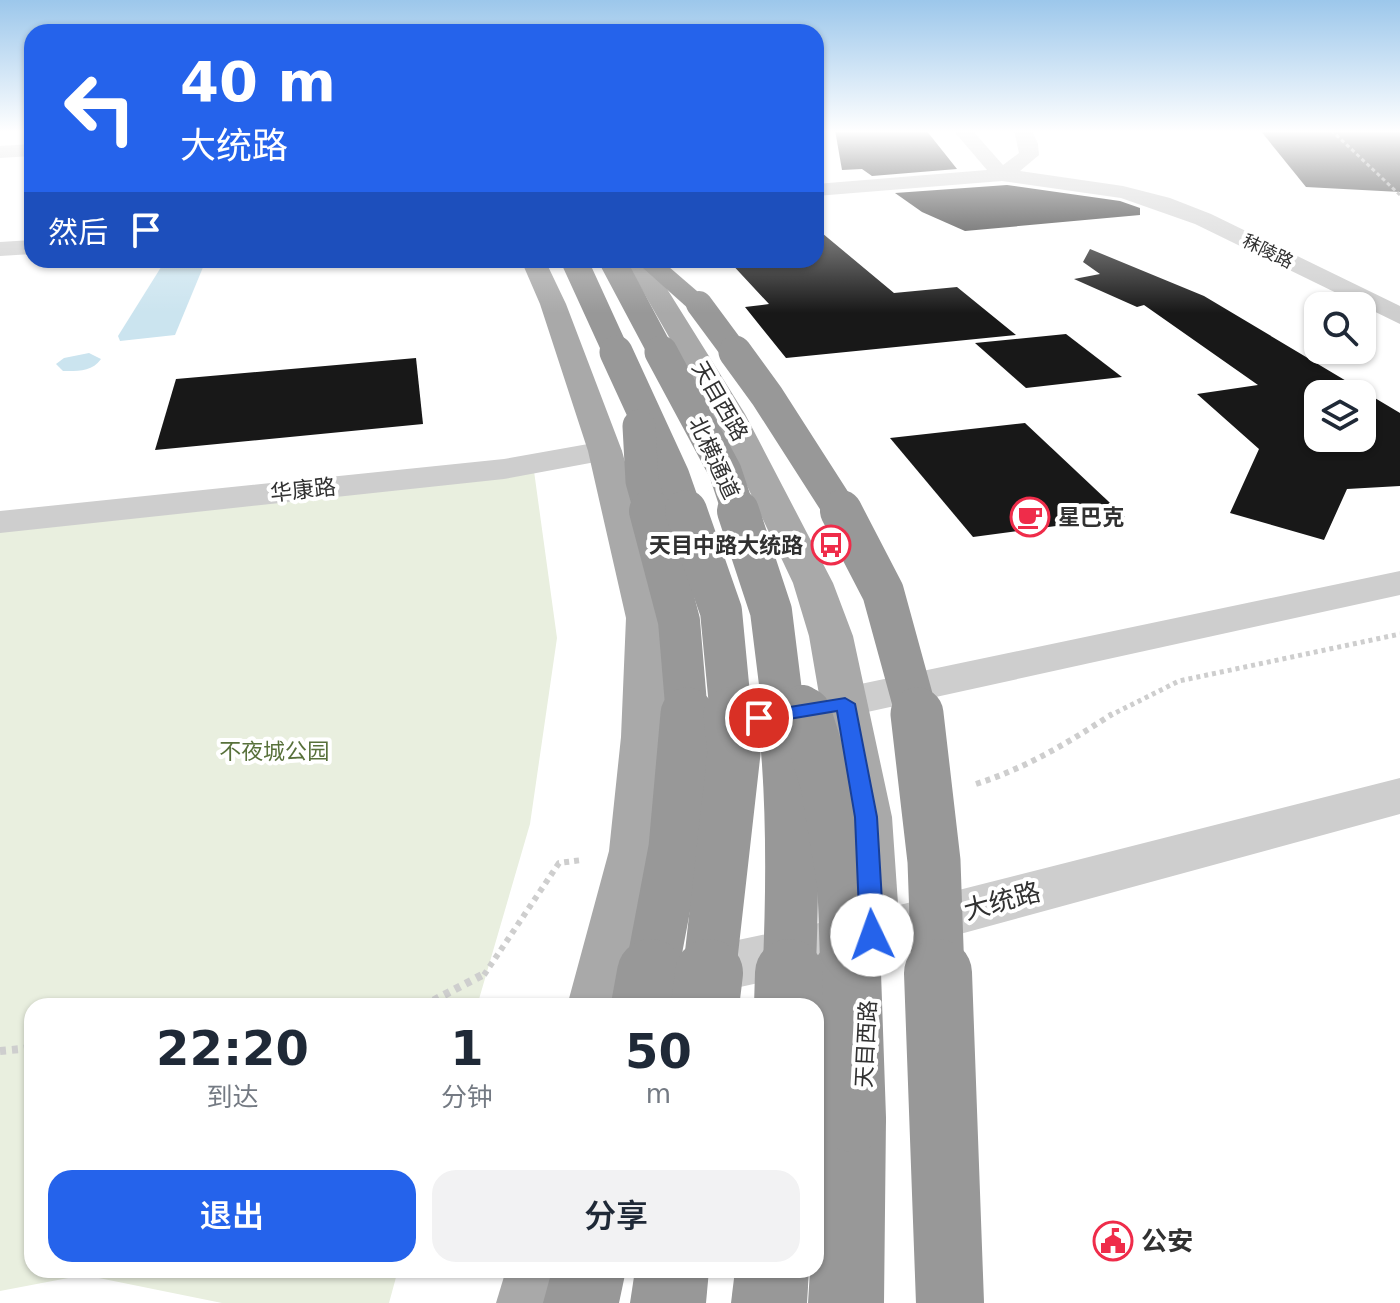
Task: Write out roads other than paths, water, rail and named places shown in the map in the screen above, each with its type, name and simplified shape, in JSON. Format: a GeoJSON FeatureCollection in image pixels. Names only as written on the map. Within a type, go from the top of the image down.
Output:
{"type":"FeatureCollection","features":[{"type":"Feature","properties":{"kind":"highway","name":"北横通道"},"geometry":{"type":"LineString","coordinates":[[578,268],[673,476],[721,611],[734,753],[706,998]]}},
{"type":"Feature","properties":{"kind":"highway","name":"北横通道"},"geometry":{"type":"LineString","coordinates":[[616,268],[725,471],[771,611],[789,759],[792,910],[788,998]]}},
{"type":"Feature","properties":{"kind":"highway"},"geometry":{"type":"LineString","coordinates":[[656,268],[699,304],[767,396],[831,493],[883,592],[917,713],[934,861],[950,1303]]}},
{"type":"Feature","properties":{"kind":"highway"},"geometry":{"type":"LineString","coordinates":[[616,998],[675,848],[688,728],[679,621],[642,481],[638,400]]}},
{"type":"Feature","properties":{"kind":"highway"},"geometry":{"type":"LineString","coordinates":[[771,611],[827,784],[844,887],[852,1118],[849,1303]]}},
{"type":"Feature","properties":{"kind":"highway"},"geometry":{"type":"LineString","coordinates":[[581,1303],[587,1278]]}},
{"type":"Feature","properties":{"kind":"highway"},"geometry":{"type":"LineString","coordinates":[[668,1303],[671,1278]]}},
{"type":"Feature","properties":{"kind":"highway"},"geometry":{"type":"LineString","coordinates":[[769,1303],[771,1278]]}},
{"type":"Feature","properties":{"kind":"main road"},"geometry":{"type":"LineString","coordinates":[[537,268],[553,304],[605,451],[647,618],[645,737],[636,851],[615,998]]}},
{"type":"Feature","properties":{"kind":"main road","name":"天目西路"},"geometry":{"type":"LineString","coordinates":[[642,268],[729,414],[813,583],[831,636],[845,704],[866,817],[872,935],[849,1303]]}},
{"type":"Feature","properties":{"kind":"main road"},"geometry":{"type":"LineString","coordinates":[[534,1303],[541,1278]]}},
{"type":"Feature","properties":{"kind":"street","name":"秣陵路"},"geometry":{"type":"LineString","coordinates":[[1112,191],[1162,203],[1203,219],[1400,316]]}},
{"type":"Feature","properties":{"kind":"street"},"geometry":{"type":"LineString","coordinates":[[0,249],[24,248]]}},
{"type":"Feature","properties":{"kind":"street","name":"华康路"},"geometry":{"type":"LineString","coordinates":[[0,522],[504,469],[605,451]]}},
{"type":"Feature","properties":{"kind":"street"},"geometry":{"type":"LineString","coordinates":[[645,737],[845,704],[1125,639],[1400,583]]}},
{"type":"Feature","properties":{"kind":"street","name":"大统路"},"geometry":{"type":"LineString","coordinates":[[629,998],[1400,796]]}},
{"type":"Feature","properties":{"kind":"water"},"geometry":{"type":"Polygon","coordinates":[[[160,268],[203,268],[175,335],[120,341],[118,336],[160,268]]]}},
{"type":"Feature","properties":{"kind":"water"},"geometry":{"type":"Polygon","coordinates":[[[89,353],[101,359],[89,369],[63,371],[56,364],[64,358],[89,353]]]}},
{"type":"Feature","properties":{"kind":"railway"},"geometry":{"type":"LineString","coordinates":[[1396,191],[1400,195]]}},
{"type":"Feature","properties":{"kind":"place","name":"星巴克"},"geometry":{"type":"Point","coordinates":[1030,517]}},
{"type":"Feature","properties":{"kind":"place","name":"天目中路大统路"},"geometry":{"type":"Point","coordinates":[831,545]}},
{"type":"Feature","properties":{"kind":"place","name":"公安"},"geometry":{"type":"Point","coordinates":[1113,1241]}},
{"type":"Feature","properties":{"kind":"park label","name":"不夜城公园"},"geometry":{"type":"Point","coordinates":[274,751]}}]}
